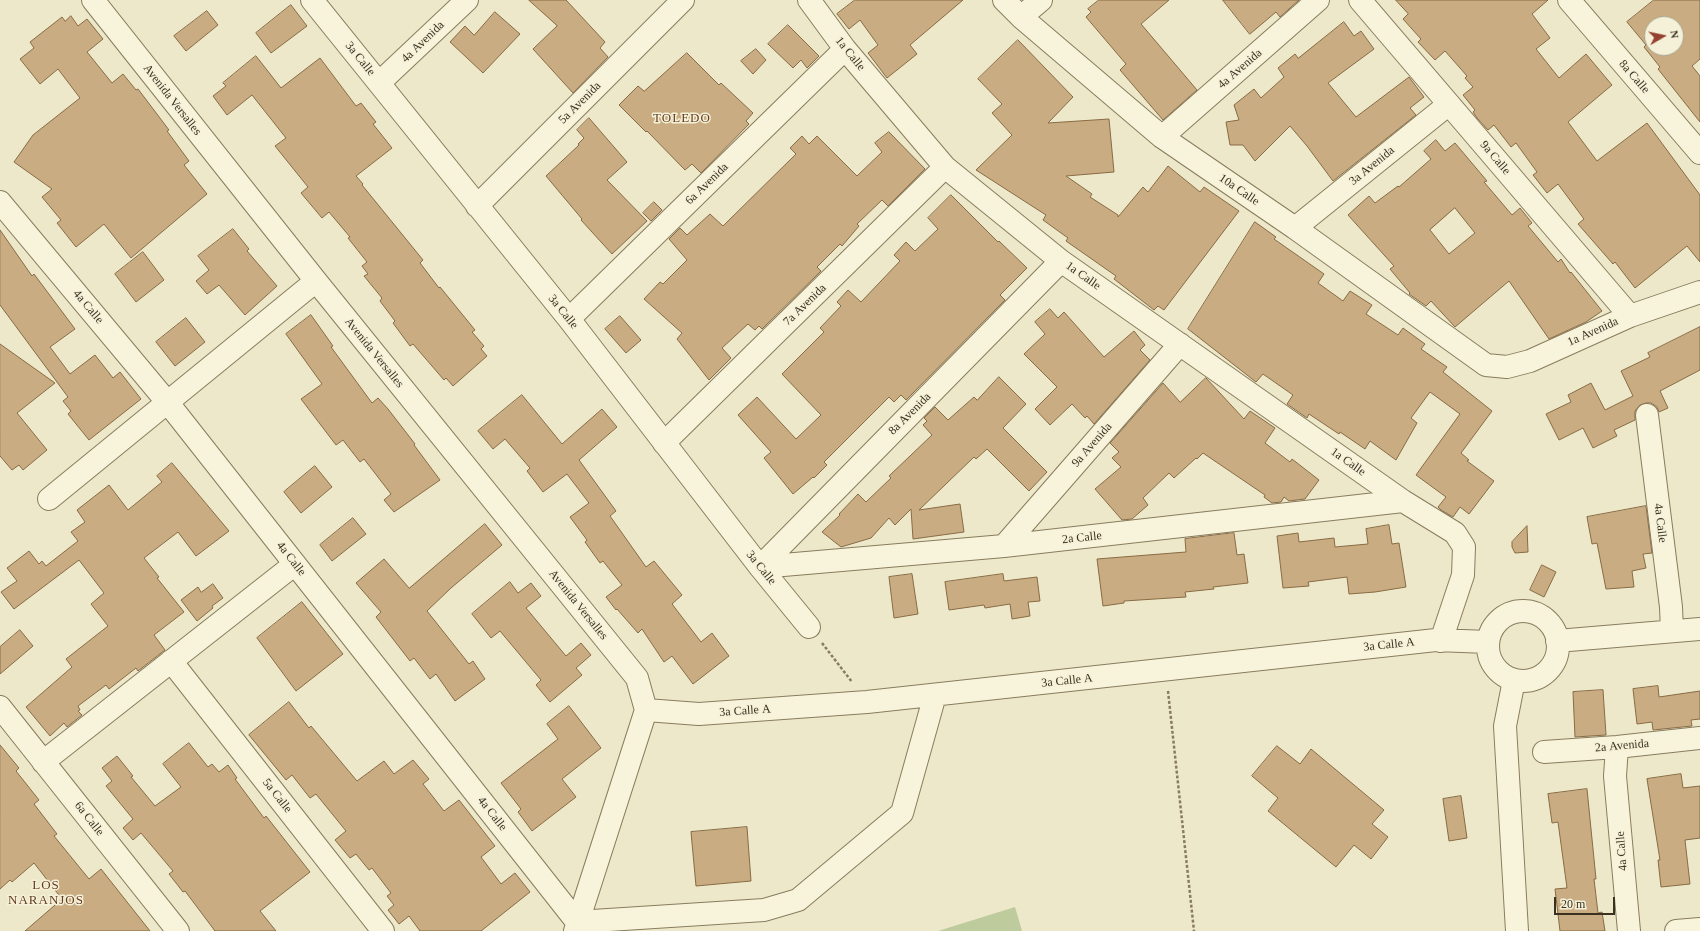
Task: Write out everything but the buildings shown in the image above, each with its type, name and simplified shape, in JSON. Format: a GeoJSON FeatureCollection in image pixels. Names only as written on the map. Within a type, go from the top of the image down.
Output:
{"type":"FeatureCollection","features":[{"type":"Feature","properties":{"kind":"street","name":"Avenida Versalles"},"geometry":{"type":"LineString","coordinates":[[93,0],[316,281],[637,678],[646,710]]}},
{"type":"Feature","properties":{"kind":"street","name":"3a Calle"},"geometry":{"type":"LineString","coordinates":[[312,0],[569,319],[760,567],[809,627]]}},
{"type":"Feature","properties":{"kind":"street","name":"4a Avenida"},"geometry":{"type":"LineString","coordinates":[[379,83],[467,0]]}},
{"type":"Feature","properties":{"kind":"street","name":"5a Avenida"},"geometry":{"type":"LineString","coordinates":[[477,206],[683,0]]}},
{"type":"Feature","properties":{"kind":"street","name":"1a Calle"},"geometry":{"type":"LineString","coordinates":[[809,0],[845,49],[945,167],[1061,262],[1403,501],[1455,533],[1464,547],[1463,575],[1440,641]]}},
{"type":"Feature","properties":{"kind":"street","name":"10a Calle"},"geometry":{"type":"LineString","coordinates":[[1004,0],[1021,17],[1162,138],[1295,228],[1486,365]]}},
{"type":"Feature","properties":{"kind":"street"},"geometry":{"type":"LineString","coordinates":[[1021,17],[1041,0]]}},
{"type":"Feature","properties":{"kind":"street","name":"4a Avenida"},"geometry":{"type":"LineString","coordinates":[[1162,138],[1318,0]]}},
{"type":"Feature","properties":{"kind":"street","name":"9a Calle"},"geometry":{"type":"LineString","coordinates":[[1360,0],[1630,316]]}},
{"type":"Feature","properties":{"kind":"street","name":"8a Calle"},"geometry":{"type":"LineString","coordinates":[[1569,0],[1700,154]]}},
{"type":"Feature","properties":{"kind":"street","name":"6a Avenida"},"geometry":{"type":"LineString","coordinates":[[569,319],[845,49]]}},
{"type":"Feature","properties":{"kind":"street","name":"3a Avenida"},"geometry":{"type":"LineString","coordinates":[[1295,228],[1449,104]]}},
{"type":"Feature","properties":{"kind":"street","name":"7a Avenida"},"geometry":{"type":"LineString","coordinates":[[664,443],[945,167]]}},
{"type":"Feature","properties":{"kind":"street","name":"4a Calle"},"geometry":{"type":"LineString","coordinates":[[0,202],[168,402],[576,927]]}},
{"type":"Feature","properties":{"kind":"street","name":"8a Avenida"},"geometry":{"type":"LineString","coordinates":[[760,567],[1061,262]]}},
{"type":"Feature","properties":{"kind":"street"},"geometry":{"type":"LineString","coordinates":[[49,499],[316,281]]}},
{"type":"Feature","properties":{"kind":"street","name":"1a Avenida"},"geometry":{"type":"LineString","coordinates":[[1486,365],[1507,367],[1530,361],[1630,316],[1700,292]]}},
{"type":"Feature","properties":{"kind":"street","name":"9a Avenida"},"geometry":{"type":"LineString","coordinates":[[1004,546],[1180,344]]}},
{"type":"Feature","properties":{"kind":"street","name":"4a Calle"},"geometry":{"type":"LineString","coordinates":[[1647,415],[1671,607],[1672,631]]}},
{"type":"Feature","properties":{"kind":"street","name":"2a Calle"},"geometry":{"type":"LineString","coordinates":[[760,567],[1004,546],[1403,501]]}},
{"type":"Feature","properties":{"kind":"street"},"geometry":{"type":"LineString","coordinates":[[43,762],[295,564]]}},
{"type":"Feature","properties":{"kind":"street"},"geometry":{"type":"LineString","coordinates":[[1516,612],[1532,612],[1546,620],[1554,630],[1558,641],[1554,663],[1543,675],[1530,681],[1514,680],[1503,675],[1494,666],[1489,654],[1488,642],[1492,629],[1501,618],[1516,612]]}},
{"type":"Feature","properties":{"kind":"street"},"geometry":{"type":"LineString","coordinates":[[1558,641],[1700,629]]}},
{"type":"Feature","properties":{"kind":"street","name":"3a Calle A"},"geometry":{"type":"LineString","coordinates":[[646,710],[699,714],[868,702],[1440,641],[1488,642]]}},
{"type":"Feature","properties":{"kind":"street","name":"5a Calle"},"geometry":{"type":"LineString","coordinates":[[171,661],[383,931]]}},
{"type":"Feature","properties":{"kind":"street"},"geometry":{"type":"LineString","coordinates":[[1514,680],[1505,726],[1517,931]]}},
{"type":"Feature","properties":{"kind":"street"},"geometry":{"type":"LineString","coordinates":[[646,710],[576,927],[764,910],[798,900],[902,813],[935,695]]}},
{"type":"Feature","properties":{"kind":"street","name":"6a Calle"},"geometry":{"type":"LineString","coordinates":[[0,707],[178,931]]}},
{"type":"Feature","properties":{"kind":"street","name":"2a Avenida"},"geometry":{"type":"LineString","coordinates":[[1544,752],[1617,747],[1700,738]]}},
{"type":"Feature","properties":{"kind":"street","name":"4a Calle"},"geometry":{"type":"LineString","coordinates":[[1617,747],[1615,776],[1629,931]]}},
{"type":"Feature","properties":{"kind":"street"},"geometry":{"type":"LineString","coordinates":[[1676,931],[1700,929]]}},
{"type":"Feature","properties":{"kind":"path"},"geometry":{"type":"LineString","coordinates":[[809,627],[868,702]]}},
{"type":"Feature","properties":{"kind":"path"},"geometry":{"type":"LineString","coordinates":[[1166,670],[1194,931]]}},
{"type":"Feature","properties":{"kind":"green space"},"geometry":{"type":"Polygon","coordinates":[[[1015,907],[1022,931],[938,931],[1015,907]]]}},
{"type":"Feature","properties":{"kind":"district","name":"TOLEDO"},"geometry":{"type":"Point","coordinates":[682,119]}},
{"type":"Feature","properties":{"kind":"district","name":"LOS NARANJOS"},"geometry":{"type":"Point","coordinates":[46,894]}}]}
